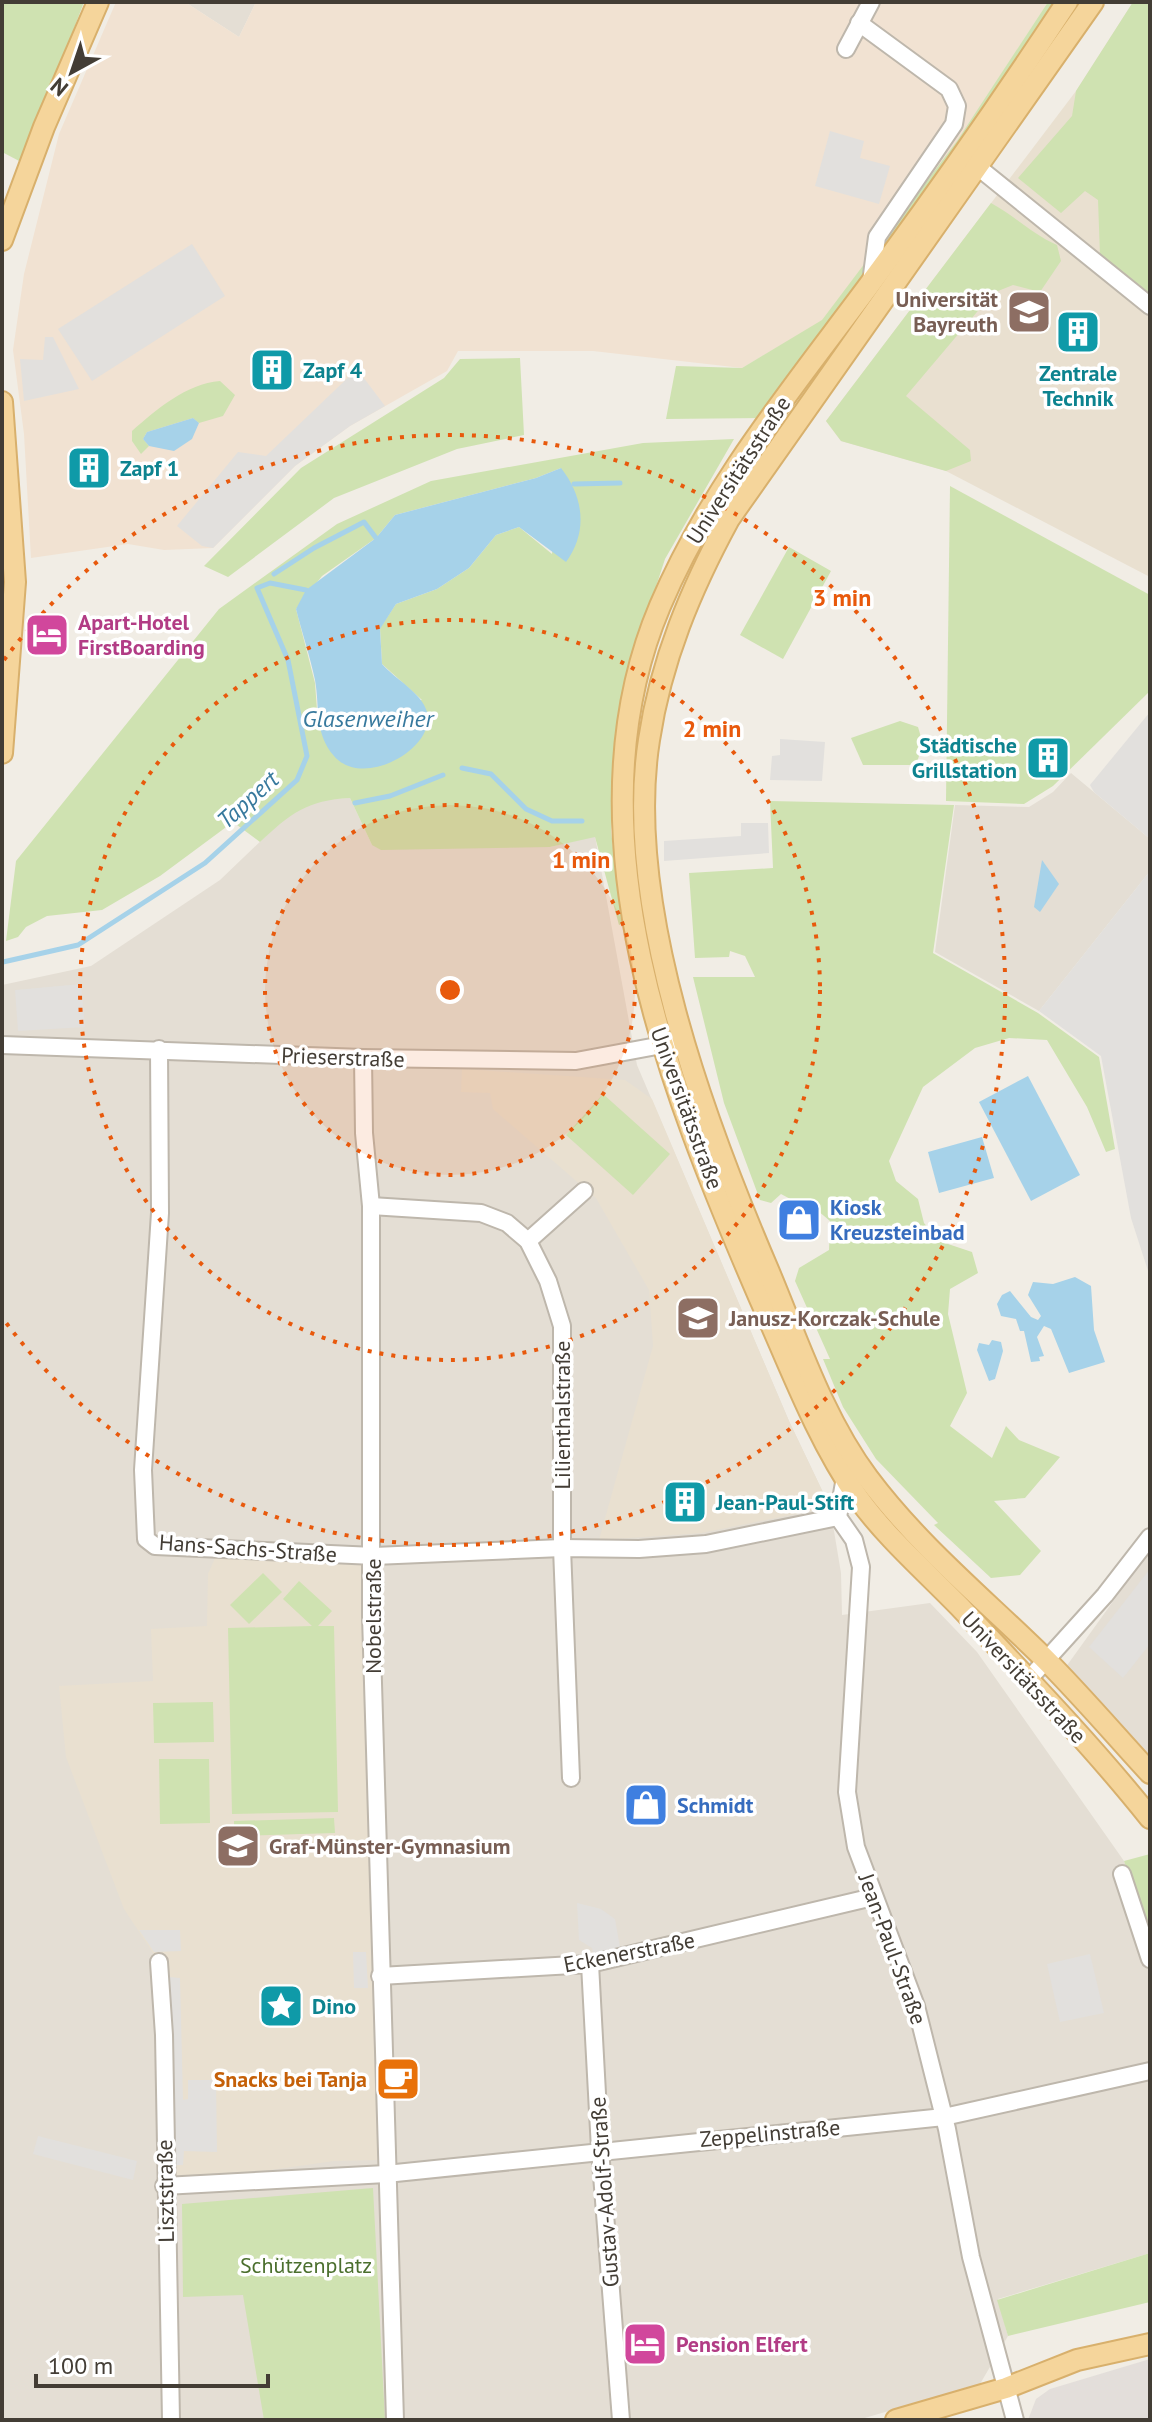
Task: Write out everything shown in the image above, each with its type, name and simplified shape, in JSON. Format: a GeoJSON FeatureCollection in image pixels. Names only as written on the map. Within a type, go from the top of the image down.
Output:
{"type":"FeatureCollection","features":[{"type":"Feature","properties":{"kind":"main road"},"geometry":{"type":"LineString","coordinates":[[2,240],[44,127],[98,2]]}},
{"type":"Feature","properties":{"kind":"main road","name":"Universitätsstraße"},"geometry":{"type":"LineString","coordinates":[[1067,2],[871,282],[746,451],[693,538],[657,611],[632,706],[622,785],[624,834],[635,935],[661,1046],[743,1260],[812,1416],[845,1477],[883,1526],[1029,1679],[1150,1818]]}},
{"type":"Feature","properties":{"kind":"main road","name":"Universitätsstraße"},"geometry":{"type":"LineString","coordinates":[[1093,2],[979,168],[771,455],[729,519],[698,577],[664,668],[648,741],[645,783],[651,884],[682,1040],[758,1246],[842,1438],[889,1505],[1047,1661],[1150,1773]]}},
{"type":"Feature","properties":{"kind":"main road"},"geometry":{"type":"LineString","coordinates":[[2,402],[15,582],[2,753]]}},
{"type":"Feature","properties":{"kind":"main road"},"geometry":{"type":"LineString","coordinates":[[1128,2347],[1150,2335]]}},
{"type":"Feature","properties":{"kind":"main road"},"geometry":{"type":"LineString","coordinates":[[896,2420],[1006,2388],[1077,2360],[1150,2344]]}},
{"type":"Feature","properties":{"kind":"street"},"geometry":{"type":"LineString","coordinates":[[846,49],[871,2]]}},
{"type":"Feature","properties":{"kind":"street"},"geometry":{"type":"LineString","coordinates":[[859,23],[949,89],[957,106],[954,124],[877,237],[871,282]]}},
{"type":"Feature","properties":{"kind":"street"},"geometry":{"type":"LineString","coordinates":[[979,168],[1150,306]]}},
{"type":"Feature","properties":{"kind":"street","name":"Prieserstraße"},"geometry":{"type":"LineString","coordinates":[[2,1045],[363,1058],[576,1061],[682,1040]]}},
{"type":"Feature","properties":{"kind":"street","name":"Hans-Sachs-Straße"},"geometry":{"type":"LineString","coordinates":[[159,1049],[160,1213],[143,1470],[146,1539],[155,1546],[374,1556],[562,1548],[639,1549],[706,1544],[838,1517]]}},
{"type":"Feature","properties":{"kind":"street","name":"Nobelstraße"},"geometry":{"type":"LineString","coordinates":[[363,1058],[364,1133],[371,1206],[369,1350],[374,1556],[371,1616],[386,2174]]}},
{"type":"Feature","properties":{"kind":"street"},"geometry":{"type":"LineString","coordinates":[[528,1241],[584,1191]]}},
{"type":"Feature","properties":{"kind":"street","name":"Lilienthalstraße"},"geometry":{"type":"LineString","coordinates":[[371,1206],[481,1213],[507,1223],[528,1241],[548,1281],[562,1326],[562,1548]]}},
{"type":"Feature","properties":{"kind":"street"},"geometry":{"type":"LineString","coordinates":[[838,1517],[845,1477]]}},
{"type":"Feature","properties":{"kind":"street","name":"Jean-Paul-Straße"},"geometry":{"type":"LineString","coordinates":[[838,1517],[854,1540],[861,1567],[847,1792],[856,1847],[916,2006],[944,2117],[971,2257],[1015,2420]]}},
{"type":"Feature","properties":{"kind":"street"},"geometry":{"type":"LineString","coordinates":[[1029,1679],[1150,1537]]}},
{"type":"Feature","properties":{"kind":"street"},"geometry":{"type":"LineString","coordinates":[[562,1548],[571,1778]]}},
{"type":"Feature","properties":{"kind":"street"},"geometry":{"type":"LineString","coordinates":[[1122,1874],[1150,1959]]}},
{"type":"Feature","properties":{"kind":"street","name":"Eckenerstraße"},"geometry":{"type":"LineString","coordinates":[[380,1976],[590,1964],[873,1897]]}},
{"type":"Feature","properties":{"kind":"street","name":"Lisztstraße"},"geometry":{"type":"LineString","coordinates":[[159,1962],[164,2035],[164,2186],[171,2420]]}},
{"type":"Feature","properties":{"kind":"street","name":"Gustav-Adolf-Straße"},"geometry":{"type":"LineString","coordinates":[[590,1964],[600,2149],[621,2420]]}},
{"type":"Feature","properties":{"kind":"street","name":"Zeppelinstraße"},"geometry":{"type":"LineString","coordinates":[[386,2174],[600,2149],[944,2117],[1150,2071]]}},
{"type":"Feature","properties":{"kind":"street"},"geometry":{"type":"LineString","coordinates":[[164,2186],[386,2174],[395,2420]]}},
{"type":"Feature","properties":{"kind":"shaded area"},"geometry":{"type":"Polygon","coordinates":[[[116,2],[185,2],[239,37],[256,2],[1048,2],[958,141],[822,321],[742,368],[593,351],[458,351],[447,371],[350,426],[295,466],[213,548],[164,550],[128,544],[31,558],[24,434],[13,350],[24,274],[59,134],[116,2]]]}},
{"type":"Feature","properties":{"kind":"shaded area"},"geometry":{"type":"Polygon","coordinates":[[[185,2],[256,2],[239,37],[185,2]]]}},
{"type":"Feature","properties":{"kind":"shaded area","name":"Universität Bayreuth"},"geometry":{"type":"Polygon","coordinates":[[[1133,2],[1150,2],[1150,577],[946,471],[841,441],[826,421],[1076,91],[1133,2]]]}},
{"type":"Feature","properties":{"kind":"shaded area"},"geometry":{"type":"Polygon","coordinates":[[[830,131],[864,141],[860,158],[890,166],[879,204],[815,186],[830,131]]]}},
{"type":"Feature","properties":{"kind":"shaded area"},"geometry":{"type":"Polygon","coordinates":[[[192,244],[225,296],[92,381],[58,329],[192,244]]]}},
{"type":"Feature","properties":{"kind":"shaded area"},"geometry":{"type":"Polygon","coordinates":[[[45,337],[53,337],[79,389],[24,401],[20,359],[43,360],[45,337]]]}},
{"type":"Feature","properties":{"kind":"shaded area"},"geometry":{"type":"Polygon","coordinates":[[[357,369],[385,406],[350,426],[295,466],[213,548],[202,546],[177,526],[238,452],[266,456],[357,369]]]}},
{"type":"Feature","properties":{"kind":"shaded area"},"geometry":{"type":"Polygon","coordinates":[[[1150,712],[1150,839],[1094,792],[1090,785],[1150,712]]]}},
{"type":"Feature","properties":{"kind":"shaded area"},"geometry":{"type":"Polygon","coordinates":[[[780,739],[825,742],[822,781],[770,780],[772,756],[780,755],[780,739]]]}},
{"type":"Feature","properties":{"kind":"shaded area"},"geometry":{"type":"Polygon","coordinates":[[[1071,773],[1150,839],[1150,871],[1039,1011],[935,952],[955,805],[1029,807],[1053,792],[1071,773]]]}},
{"type":"Feature","properties":{"kind":"shaded area"},"geometry":{"type":"Polygon","coordinates":[[[350,798],[372,845],[550,847],[595,836],[637,1065],[789,1421],[830,1507],[841,1573],[842,1615],[930,1603],[977,1652],[1124,1861],[1150,1936],[1150,2253],[998,2299],[1008,2336],[980,2384],[858,2420],[2,2420],[2,985],[91,966],[220,880],[289,814],[322,799],[350,798]]]}},
{"type":"Feature","properties":{"kind":"shaded area"},"geometry":{"type":"Polygon","coordinates":[[[741,823],[768,823],[769,853],[664,861],[664,841],[741,836],[741,823]]]}},
{"type":"Feature","properties":{"kind":"shaded area"},"geometry":{"type":"Polygon","coordinates":[[[1150,871],[1150,1277],[1131,1218],[1101,1056],[1039,1011],[1150,871]]]}},
{"type":"Feature","properties":{"kind":"shaded area"},"geometry":{"type":"Polygon","coordinates":[[[81,984],[85,1027],[18,1031],[15,990],[81,984]]]}},
{"type":"Feature","properties":{"kind":"shaded area","name":"Janusz-Korczak-Schule"},"geometry":{"type":"Polygon","coordinates":[[[462,1069],[625,1080],[652,1099],[789,1421],[830,1507],[701,1533],[599,1540],[653,1346],[649,1290],[596,1198],[493,1109],[490,1093],[461,1092],[462,1069]]]}},
{"type":"Feature","properties":{"kind":"shaded area","name":"Graf-Münster-Gymnasium"},"geometry":{"type":"Polygon","coordinates":[[[220,1547],[369,1558],[380,1976],[379,2160],[334,2161],[165,2185],[159,1962],[124,1909],[66,1757],[59,1686],[153,1681],[151,1629],[207,1626],[208,1574],[220,1547]]]}},
{"type":"Feature","properties":{"kind":"shaded area"},"geometry":{"type":"Polygon","coordinates":[[[1150,1550],[1150,1772],[1063,1671],[1150,1550]]]}},
{"type":"Feature","properties":{"kind":"shaded area"},"geometry":{"type":"Polygon","coordinates":[[[1150,1569],[1150,1644],[1123,1678],[1089,1647],[1150,1569]]]}},
{"type":"Feature","properties":{"kind":"shaded area"},"geometry":{"type":"Polygon","coordinates":[[[577,1903],[601,1909],[615,1919],[621,1953],[595,1958],[592,1948],[579,1940],[577,1903]]]}},
{"type":"Feature","properties":{"kind":"shaded area"},"geometry":{"type":"Polygon","coordinates":[[[139,1930],[180,1930],[181,1951],[154,1952],[139,1930]]]}},
{"type":"Feature","properties":{"kind":"shaded area"},"geometry":{"type":"Polygon","coordinates":[[[353,1952],[366,1952],[368,1988],[354,1988],[353,1952]]]}},
{"type":"Feature","properties":{"kind":"shaded area"},"geometry":{"type":"Polygon","coordinates":[[[1090,1954],[1104,2013],[1060,2022],[1047,1964],[1090,1954]]]}},
{"type":"Feature","properties":{"kind":"shaded area"},"geometry":{"type":"Polygon","coordinates":[[[169,1977],[180,1978],[183,2100],[188,2099],[188,2080],[216,2080],[217,2152],[184,2151],[183,2165],[172,2165],[169,1977]]]}},
{"type":"Feature","properties":{"kind":"shaded area"},"geometry":{"type":"Polygon","coordinates":[[[38,2136],[137,2161],[133,2180],[33,2154],[38,2136]]]}},
{"type":"Feature","properties":{"kind":"shaded area"},"geometry":{"type":"Polygon","coordinates":[[[1150,2359],[1150,2420],[1028,2420],[1036,2399],[1050,2389],[1150,2359]]]}},
{"type":"Feature","properties":{"kind":"green space"},"geometry":{"type":"Polygon","coordinates":[[[2,2],[84,2],[23,163],[2,152],[2,2]]]}},
{"type":"Feature","properties":{"kind":"green space"},"geometry":{"type":"Polygon","coordinates":[[[1048,2],[1062,2],[764,418],[666,419],[676,366],[742,368],[822,320],[957,141],[1048,2]]]}},
{"type":"Feature","properties":{"kind":"green space"},"geometry":{"type":"Polygon","coordinates":[[[1133,2],[1150,2],[1150,294],[1100,255],[1098,200],[1085,191],[1061,213],[1018,178],[1072,116],[1076,91],[1133,2]]]}},
{"type":"Feature","properties":{"kind":"green space"},"geometry":{"type":"Polygon","coordinates":[[[991,203],[1057,245],[1061,261],[1040,292],[1013,285],[993,293],[906,396],[970,450],[971,461],[946,471],[841,441],[826,421],[991,203]]]}},
{"type":"Feature","properties":{"kind":"green space"},"geometry":{"type":"Polygon","coordinates":[[[520,358],[524,435],[457,449],[334,498],[228,577],[204,566],[301,468],[444,378],[460,359],[520,358]]]}},
{"type":"Feature","properties":{"kind":"green space"},"geometry":{"type":"Polygon","coordinates":[[[220,381],[235,395],[223,416],[199,423],[193,418],[147,432],[143,439],[149,446],[141,454],[132,441],[132,431],[184,392],[220,381]]]}},
{"type":"Feature","properties":{"kind":"green space"},"geometry":{"type":"Polygon","coordinates":[[[734,439],[665,559],[633,657],[615,745],[611,831],[622,924],[619,925],[595,837],[550,847],[381,850],[372,845],[350,798],[322,802],[300,810],[260,842],[233,822],[160,876],[102,910],[47,916],[26,927],[18,937],[6,941],[16,861],[219,609],[337,524],[431,481],[643,443],[734,439]],[[561,468],[536,478],[395,515],[376,538],[322,576],[296,609],[315,683],[317,710],[422,700],[382,664],[380,628],[396,604],[437,589],[469,568],[496,535],[519,527],[552,554],[561,468]]]}},
{"type":"Feature","properties":{"kind":"green space"},"geometry":{"type":"Polygon","coordinates":[[[950,486],[1150,595],[1150,691],[1053,786],[1024,804],[946,801],[950,486]]]}},
{"type":"Feature","properties":{"kind":"green space"},"geometry":{"type":"Polygon","coordinates":[[[789,547],[831,571],[783,659],[740,635],[789,547]]]}},
{"type":"Feature","properties":{"kind":"green space"},"geometry":{"type":"Polygon","coordinates":[[[900,721],[918,727],[923,744],[916,765],[863,765],[851,738],[900,721]]]}},
{"type":"Feature","properties":{"kind":"green space"},"geometry":{"type":"Polygon","coordinates":[[[770,801],[954,805],[933,953],[1038,1013],[1099,1057],[1115,1149],[1106,1152],[1087,1107],[1047,1040],[1009,1038],[975,1048],[923,1087],[889,1161],[896,1181],[918,1199],[924,1223],[939,1241],[972,1252],[978,1273],[950,1289],[948,1314],[967,1393],[950,1426],[992,1458],[1006,1426],[1019,1440],[1060,1457],[1025,1498],[994,1501],[1041,1551],[1020,1575],[991,1578],[934,1525],[938,1523],[876,1459],[843,1407],[823,1359],[830,1359],[795,1281],[799,1268],[829,1250],[830,1221],[805,1200],[794,1201],[781,1194],[771,1203],[760,1200],[724,1103],[693,977],[755,977],[745,956],[730,951],[729,957],[695,958],[689,873],[773,868],[770,801]]]}},
{"type":"Feature","properties":{"kind":"green space"},"geometry":{"type":"Polygon","coordinates":[[[603,1094],[670,1154],[633,1195],[566,1135],[603,1094]]]}},
{"type":"Feature","properties":{"kind":"green space"},"geometry":{"type":"Polygon","coordinates":[[[263,1573],[282,1592],[249,1624],[230,1605],[263,1573]]]}},
{"type":"Feature","properties":{"kind":"green space"},"geometry":{"type":"Polygon","coordinates":[[[299,1581],[332,1611],[318,1626],[334,1626],[338,1812],[232,1814],[228,1628],[312,1626],[283,1599],[299,1581]]]}},
{"type":"Feature","properties":{"kind":"green space"},"geometry":{"type":"Polygon","coordinates":[[[213,1702],[214,1742],[154,1743],[153,1703],[213,1702]]]}},
{"type":"Feature","properties":{"kind":"green space"},"geometry":{"type":"Polygon","coordinates":[[[159,1759],[209,1759],[210,1823],[160,1824],[159,1759]]]}},
{"type":"Feature","properties":{"kind":"green space"},"geometry":{"type":"Polygon","coordinates":[[[334,1818],[335,1833],[234,1836],[234,1821],[334,1818]]]}},
{"type":"Feature","properties":{"kind":"green space"},"geometry":{"type":"Polygon","coordinates":[[[1150,1854],[1150,1936],[1124,1861],[1150,1854]]]}},
{"type":"Feature","properties":{"kind":"green space","name":"Schützenplatz"},"geometry":{"type":"Polygon","coordinates":[[[373,2188],[385,2420],[264,2420],[243,2295],[183,2297],[182,2204],[373,2188]]]}},
{"type":"Feature","properties":{"kind":"green space"},"geometry":{"type":"Polygon","coordinates":[[[1150,2253],[1150,2302],[1008,2336],[997,2300],[1150,2253]]]}},
{"type":"Feature","properties":{"kind":"water"},"geometry":{"type":"Polygon","coordinates":[[[193,418],[199,423],[192,439],[174,451],[149,446],[143,439],[147,432],[193,418]]]}},
{"type":"Feature","properties":{"kind":"water","name":"Glasenweiher"},"geometry":{"type":"Polygon","coordinates":[[[561,468],[575,491],[580,515],[578,539],[566,562],[519,527],[496,535],[469,568],[437,589],[396,604],[380,629],[382,664],[420,699],[427,712],[427,726],[410,751],[379,767],[362,769],[347,765],[334,756],[323,738],[315,680],[296,609],[306,590],[376,538],[395,515],[536,478],[561,468]]]}},
{"type":"Feature","properties":{"kind":"water"},"geometry":{"type":"Polygon","coordinates":[[[1042,860],[1059,884],[1040,912],[1034,907],[1042,860]]]}},
{"type":"Feature","properties":{"kind":"water"},"geometry":{"type":"Polygon","coordinates":[[[1028,1076],[1080,1175],[1031,1201],[979,1102],[1028,1076]]]}},
{"type":"Feature","properties":{"kind":"water"},"geometry":{"type":"Polygon","coordinates":[[[982,1137],[994,1178],[939,1193],[928,1152],[982,1137]]]}},
{"type":"Feature","properties":{"kind":"water"},"geometry":{"type":"Polygon","coordinates":[[[1075,1277],[1091,1286],[1094,1330],[1105,1362],[1069,1373],[1051,1329],[1044,1326],[1037,1337],[1044,1356],[1039,1357],[1040,1361],[1031,1362],[1024,1331],[1020,1331],[1016,1319],[1001,1316],[997,1304],[1002,1295],[1010,1291],[1031,1317],[1038,1320],[1041,1316],[1028,1295],[1033,1282],[1053,1284],[1075,1277]]]}},
{"type":"Feature","properties":{"kind":"water"},"geometry":{"type":"Polygon","coordinates":[[[992,1340],[1001,1342],[1003,1351],[995,1379],[989,1381],[977,1350],[979,1343],[989,1345],[992,1340]]]}},
{"type":"Feature","properties":{"kind":"waterway"},"geometry":{"type":"LineString","coordinates":[[574,484],[620,483]]}},
{"type":"Feature","properties":{"kind":"waterway","name":"Tappert"},"geometry":{"type":"LineString","coordinates":[[274,574],[314,548],[364,522],[376,538]]}},
{"type":"Feature","properties":{"kind":"waterway","name":"Tappert"},"geometry":{"type":"LineString","coordinates":[[3,962],[78,945],[205,863],[297,780],[307,756],[288,660],[257,588],[270,583],[306,590]]}},
{"type":"Feature","properties":{"kind":"waterway"},"geometry":{"type":"LineString","coordinates":[[462,768],[491,774],[526,809],[552,821],[582,821]]}},
{"type":"Feature","properties":{"kind":"waterway"},"geometry":{"type":"LineString","coordinates":[[355,803],[390,796],[443,775]]}},
{"type":"Feature","properties":{"kind":"place","name":"Universität Bayreuth"},"geometry":{"type":"Point","coordinates":[1029,312]}},
{"type":"Feature","properties":{"kind":"place","name":"Zentrale Technik"},"geometry":{"type":"Point","coordinates":[1078,332]}},
{"type":"Feature","properties":{"kind":"place","name":"Zapf 4"},"geometry":{"type":"Point","coordinates":[272,370]}},
{"type":"Feature","properties":{"kind":"place","name":"Zapf 1"},"geometry":{"type":"Point","coordinates":[89,468]}},
{"type":"Feature","properties":{"kind":"place","name":"Apart-Hotel FirstBoarding"},"geometry":{"type":"Point","coordinates":[47,635]}},
{"type":"Feature","properties":{"kind":"place","name":"Städtische Grillstation"},"geometry":{"type":"Point","coordinates":[1048,758]}},
{"type":"Feature","properties":{"kind":"place","name":"Kiosk Kreuzsteinbad"},"geometry":{"type":"Point","coordinates":[799,1220]}},
{"type":"Feature","properties":{"kind":"place","name":"Janusz-Korczak-Schule"},"geometry":{"type":"Point","coordinates":[698,1318]}},
{"type":"Feature","properties":{"kind":"place","name":"Jean-Paul-Stift"},"geometry":{"type":"Point","coordinates":[685,1502]}},
{"type":"Feature","properties":{"kind":"place","name":"Schmidt"},"geometry":{"type":"Point","coordinates":[646,1805]}},
{"type":"Feature","properties":{"kind":"place","name":"Graf-Münster-Gymnasium"},"geometry":{"type":"Point","coordinates":[238,1846]}},
{"type":"Feature","properties":{"kind":"place","name":"Dino"},"geometry":{"type":"Point","coordinates":[281,2006]}},
{"type":"Feature","properties":{"kind":"place","name":"Snacks bei Tanja"},"geometry":{"type":"Point","coordinates":[398,2079]}},
{"type":"Feature","properties":{"kind":"place","name":"Pension Elfert"},"geometry":{"type":"Point","coordinates":[645,2344]}}]}
